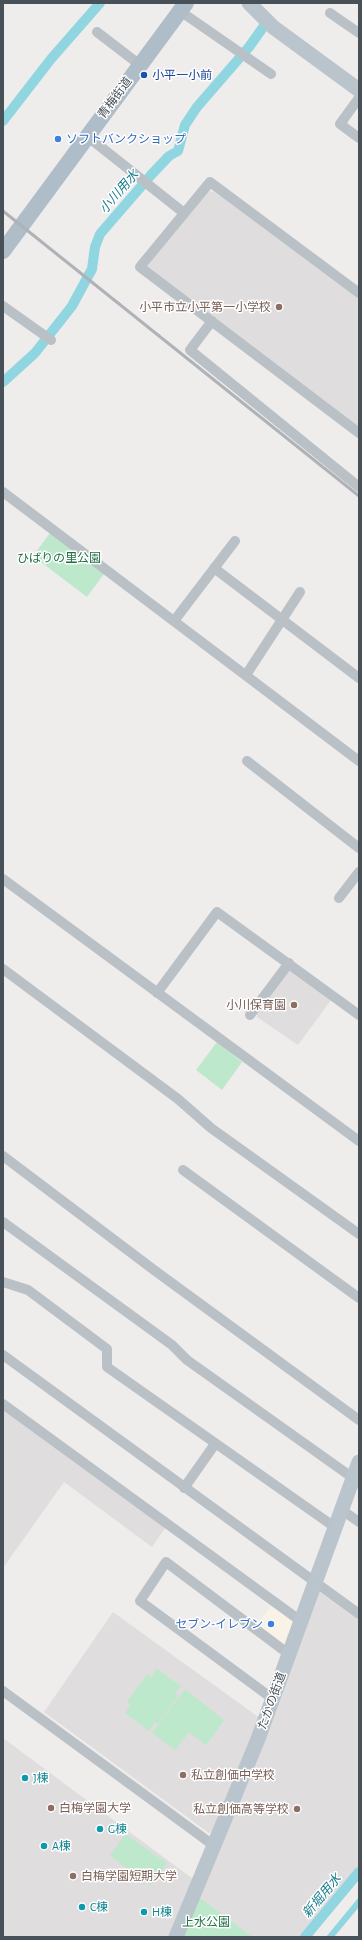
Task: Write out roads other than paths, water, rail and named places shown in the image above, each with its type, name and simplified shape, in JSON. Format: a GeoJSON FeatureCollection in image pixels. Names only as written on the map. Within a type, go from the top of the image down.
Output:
{"type":"FeatureCollection","features":[{"type":"Feature","properties":{"kind":"main road","name":"青梅街道"},"geometry":{"type":"LineString","coordinates":[[3,252],[183,7]]}},
{"type":"Feature","properties":{"kind":"street"},"geometry":{"type":"LineString","coordinates":[[249,3],[273,27],[359,90]]}},
{"type":"Feature","properties":{"kind":"street"},"geometry":{"type":"LineString","coordinates":[[183,7],[238,52],[270,74]]}},
{"type":"Feature","properties":{"kind":"street"},"geometry":{"type":"LineString","coordinates":[[330,13],[359,33]]}},
{"type":"Feature","properties":{"kind":"street"},"geometry":{"type":"LineString","coordinates":[[97,32],[140,65]]}},
{"type":"Feature","properties":{"kind":"street"},"geometry":{"type":"LineString","coordinates":[[359,98],[340,124],[359,138]]}},
{"type":"Feature","properties":{"kind":"street"},"geometry":{"type":"LineString","coordinates":[[87,136],[184,213]]}},
{"type":"Feature","properties":{"kind":"street"},"geometry":{"type":"LineString","coordinates":[[359,293],[210,182],[140,267],[359,433]]}},
{"type":"Feature","properties":{"kind":"street"},"geometry":{"type":"LineString","coordinates":[[3,306],[47,338]]}},
{"type":"Feature","properties":{"kind":"street"},"geometry":{"type":"LineString","coordinates":[[212,321],[190,350],[359,487]]}},
{"type":"Feature","properties":{"kind":"street"},"geometry":{"type":"LineString","coordinates":[[3,492],[359,761]]}},
{"type":"Feature","properties":{"kind":"street"},"geometry":{"type":"LineString","coordinates":[[174,621],[235,541]]}},
{"type":"Feature","properties":{"kind":"street"},"geometry":{"type":"LineString","coordinates":[[214,568],[359,678]]}},
{"type":"Feature","properties":{"kind":"street"},"geometry":{"type":"LineString","coordinates":[[246,675],[300,592]]}},
{"type":"Feature","properties":{"kind":"street"},"geometry":{"type":"LineString","coordinates":[[247,761],[359,848]]}},
{"type":"Feature","properties":{"kind":"street"},"geometry":{"type":"LineString","coordinates":[[339,898],[359,872]]}},
{"type":"Feature","properties":{"kind":"street"},"geometry":{"type":"LineString","coordinates":[[3,879],[359,1142]]}},
{"type":"Feature","properties":{"kind":"street"},"geometry":{"type":"LineString","coordinates":[[157,993],[218,912],[359,1015]]}},
{"type":"Feature","properties":{"kind":"street"},"geometry":{"type":"LineString","coordinates":[[250,1015],[289,963]]}},
{"type":"Feature","properties":{"kind":"street"},"geometry":{"type":"LineString","coordinates":[[3,969],[178,1099],[212,1128],[359,1234]]}},
{"type":"Feature","properties":{"kind":"street"},"geometry":{"type":"LineString","coordinates":[[3,1156],[154,1270],[359,1420]]}},
{"type":"Feature","properties":{"kind":"street"},"geometry":{"type":"LineString","coordinates":[[183,1170],[208,1192],[359,1298]]}},
{"type":"Feature","properties":{"kind":"street"},"geometry":{"type":"LineString","coordinates":[[3,1222],[172,1345],[187,1360],[353,1478]]}},
{"type":"Feature","properties":{"kind":"street"},"geometry":{"type":"LineString","coordinates":[[3,1282],[28,1290],[107,1349],[107,1367],[336,1528]]}},
{"type":"Feature","properties":{"kind":"street"},"geometry":{"type":"LineString","coordinates":[[3,1355],[359,1614]]}},
{"type":"Feature","properties":{"kind":"street"},"geometry":{"type":"LineString","coordinates":[[3,1404],[302,1622]]}},
{"type":"Feature","properties":{"kind":"street"},"geometry":{"type":"LineString","coordinates":[[184,1488],[215,1444]]}},
{"type":"Feature","properties":{"kind":"street","name":"たかの街道"},"geometry":{"type":"LineString","coordinates":[[176,1937],[274,1699],[359,1462]]}},
{"type":"Feature","properties":{"kind":"street"},"geometry":{"type":"LineString","coordinates":[[342,1510],[359,1522]]}},
{"type":"Feature","properties":{"kind":"street"},"geometry":{"type":"LineString","coordinates":[[274,1699],[140,1601],[166,1562],[290,1655]]}},
{"type":"Feature","properties":{"kind":"street"},"geometry":{"type":"LineString","coordinates":[[3,1690],[213,1845]]}},
{"type":"Feature","properties":{"kind":"water"},"geometry":{"type":"Polygon","coordinates":[[[359,1897],[359,1907],[334,1937],[326,1937],[359,1897]]]}},
{"type":"Feature","properties":{"kind":"waterway"},"geometry":{"type":"LineString","coordinates":[[3,121],[51,59],[100,3]]}},
{"type":"Feature","properties":{"kind":"waterway","name":"小川用水"},"geometry":{"type":"LineString","coordinates":[[3,382],[35,353],[72,306],[92,269],[95,247],[100,234],[151,175],[169,156],[178,151],[185,125],[197,107],[249,47],[264,26]]}},
{"type":"Feature","properties":{"kind":"waterway","name":"新堀用水"},"geometry":{"type":"LineString","coordinates":[[305,1937],[359,1872]]}},
{"type":"Feature","properties":{"kind":"railway"},"geometry":{"type":"LineString","coordinates":[[3,211],[359,496]]}},
{"type":"Feature","properties":{"kind":"place","name":"小平一小前"},"geometry":{"type":"Point","coordinates":[144,75]}},
{"type":"Feature","properties":{"kind":"place","name":"ソフトバンクショップ"},"geometry":{"type":"Point","coordinates":[58,139]}},
{"type":"Feature","properties":{"kind":"place","name":"小平市立小平第一小学校"},"geometry":{"type":"Point","coordinates":[279,307]}},
{"type":"Feature","properties":{"kind":"place","name":"小川保育園"},"geometry":{"type":"Point","coordinates":[294,1005]}},
{"type":"Feature","properties":{"kind":"place","name":"セブン-イレブン"},"geometry":{"type":"Point","coordinates":[271,1624]}},
{"type":"Feature","properties":{"kind":"place","name":"私立創価中学校"},"geometry":{"type":"Point","coordinates":[183,1775]}},
{"type":"Feature","properties":{"kind":"place","name":"J棟"},"geometry":{"type":"Point","coordinates":[25,1778]}},
{"type":"Feature","properties":{"kind":"place","name":"白梅学園大学"},"geometry":{"type":"Point","coordinates":[51,1808]}},
{"type":"Feature","properties":{"kind":"place","name":"私立創価高等学校"},"geometry":{"type":"Point","coordinates":[297,1809]}},
{"type":"Feature","properties":{"kind":"place","name":"G棟"},"geometry":{"type":"Point","coordinates":[100,1829]}},
{"type":"Feature","properties":{"kind":"place","name":"A棟"},"geometry":{"type":"Point","coordinates":[44,1846]}},
{"type":"Feature","properties":{"kind":"place","name":"白梅学園短期大学"},"geometry":{"type":"Point","coordinates":[73,1876]}},
{"type":"Feature","properties":{"kind":"place","name":"C棟"},"geometry":{"type":"Point","coordinates":[82,1907]}},
{"type":"Feature","properties":{"kind":"place","name":"H棟"},"geometry":{"type":"Point","coordinates":[144,1912]}},
{"type":"Feature","properties":{"kind":"park label","name":"ひばりの里公園"},"geometry":{"type":"Point","coordinates":[59,558]}},
{"type":"Feature","properties":{"kind":"park label","name":"上水公園"},"geometry":{"type":"Point","coordinates":[206,1922]}}]}
